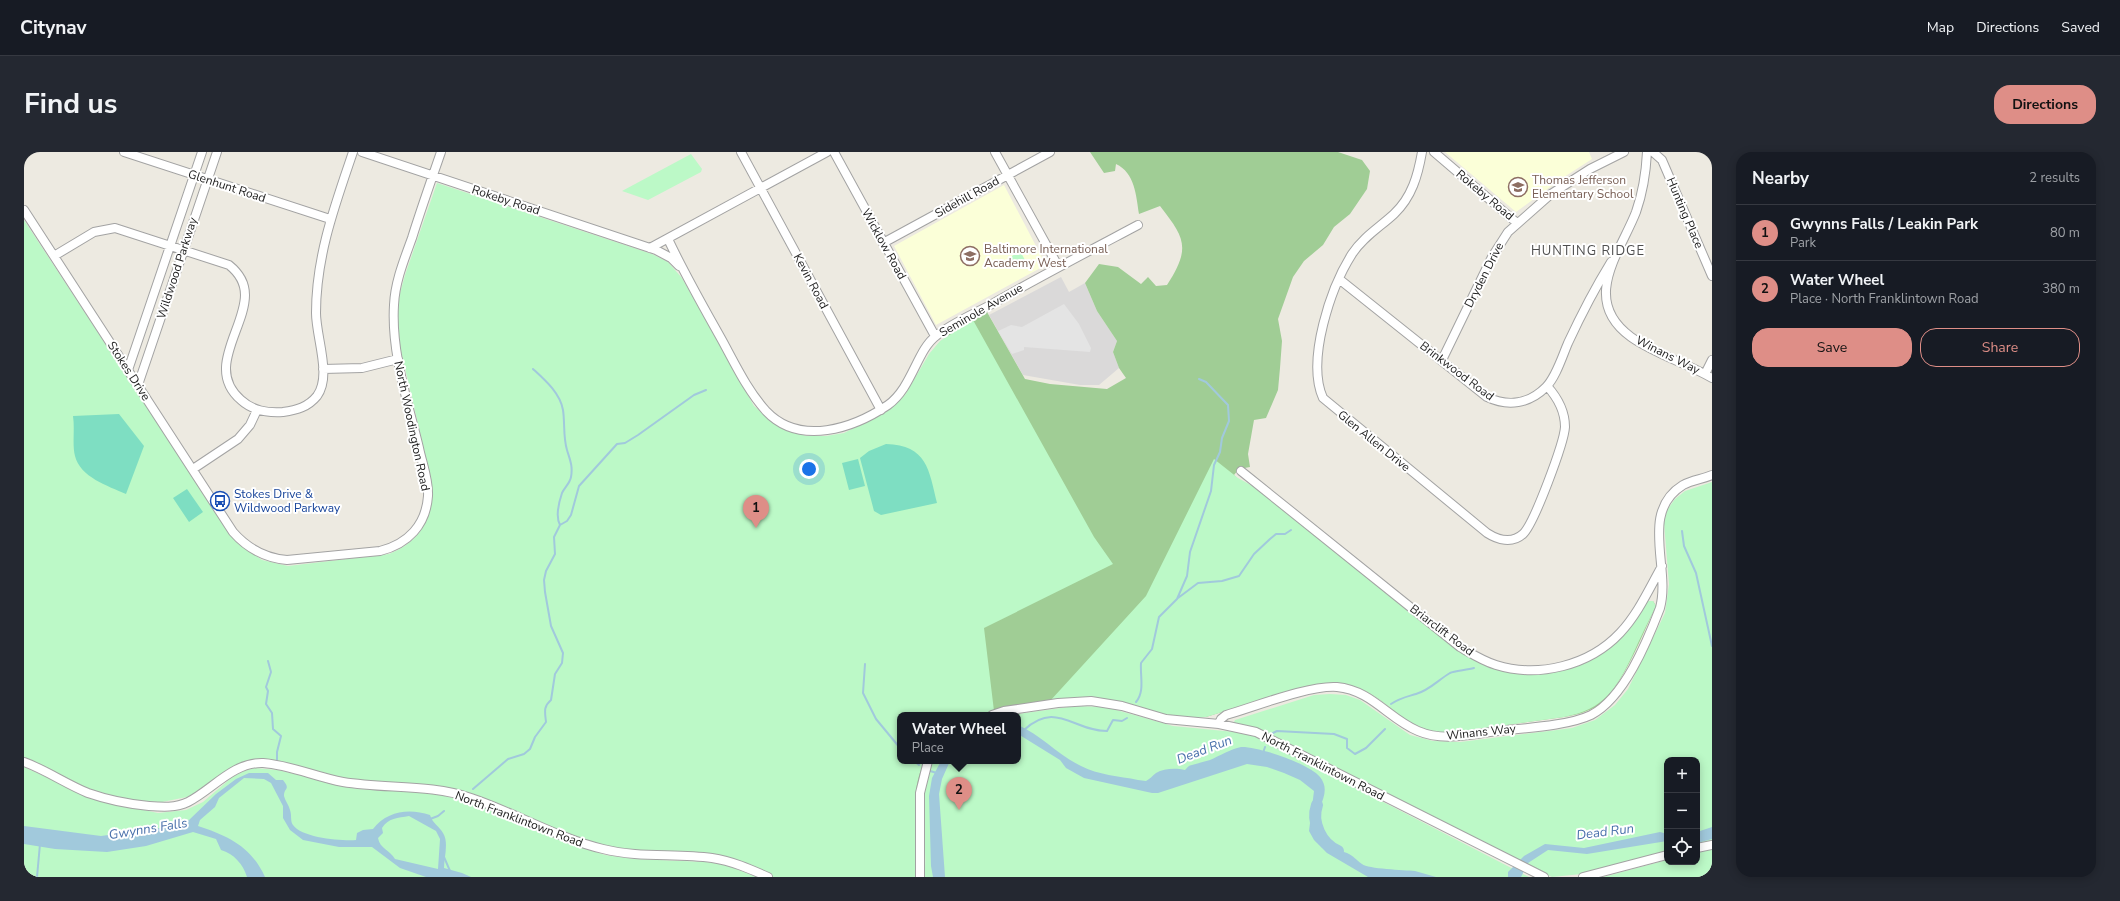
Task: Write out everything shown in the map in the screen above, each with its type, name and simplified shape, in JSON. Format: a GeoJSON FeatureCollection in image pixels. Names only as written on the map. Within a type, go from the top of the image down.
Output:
{"type":"FeatureCollection","features":[{"type":"Feature","properties":{"kind":"street","name":"Glenhunt Road"},"geometry":{"type":"LineString","coordinates":[[124,152],[330,220]]}},
{"type":"Feature","properties":{"kind":"street","name":"Wildwood Parkway"},"geometry":{"type":"LineString","coordinates":[[128,370],[202,152]]}},
{"type":"Feature","properties":{"kind":"street","name":"Wildwood Parkway"},"geometry":{"type":"LineString","coordinates":[[138,385],[217,152]]}},
{"type":"Feature","properties":{"kind":"street"},"geometry":{"type":"LineString","coordinates":[[54,256],[94,232],[108,228],[121,229],[229,265],[235,270],[243,282],[245,297],[229,349],[227,373],[230,386],[238,398],[257,410],[272,412],[295,410],[309,404],[319,393],[322,386],[323,369],[317,330],[317,295],[321,258],[330,220],[353,152]]}},
{"type":"Feature","properties":{"kind":"street","name":"Rokeby Road"},"geometry":{"type":"LineString","coordinates":[[362,152],[650,248],[671,258],[685,273]]}},
{"type":"Feature","properties":{"kind":"street","name":"North Woodington Road"},"geometry":{"type":"LineString","coordinates":[[233,532],[241,541],[259,553],[277,559],[287,560],[380,550],[397,545],[410,536],[423,517],[428,496],[427,484],[398,359],[393,323],[395,294],[400,273],[440,152]]}},
{"type":"Feature","properties":{"kind":"street","name":"Kevin Road"},"geometry":{"type":"LineString","coordinates":[[741,152],[881,410]]}},
{"type":"Feature","properties":{"kind":"street"},"geometry":{"type":"LineString","coordinates":[[650,248],[827,152]]}},
{"type":"Feature","properties":{"kind":"street","name":"Wicklow Road"},"geometry":{"type":"LineString","coordinates":[[834,152],[935,336]]}},
{"type":"Feature","properties":{"kind":"street"},"geometry":{"type":"LineString","coordinates":[[995,152],[1058,266]]}},
{"type":"Feature","properties":{"kind":"street","name":"Sidehill Road"},"geometry":{"type":"LineString","coordinates":[[883,243],[1050,152]]}},
{"type":"Feature","properties":{"kind":"street","name":"Glen Allen Drive"},"geometry":{"type":"LineString","coordinates":[[1422,152],[1411,193],[1394,214],[1359,245],[1339,279],[1324,323],[1318,361],[1318,383],[1323,398],[1330,406],[1487,532],[1499,539],[1511,540],[1516,538],[1528,528],[1560,448],[1565,427],[1564,416],[1555,396],[1547,386]]}},
{"type":"Feature","properties":{"kind":"street","name":"Rokeby Road"},"geometry":{"type":"LineString","coordinates":[[1434,152],[1517,223]]}},
{"type":"Feature","properties":{"kind":"street","name":"Dryden Drive"},"geometry":{"type":"LineString","coordinates":[[1442,360],[1492,257],[1508,232],[1551,194],[1590,169],[1624,152]]}},
{"type":"Feature","properties":{"kind":"street","name":"Winans Way"},"geometry":{"type":"LineString","coordinates":[[1647,152],[1643,189],[1636,211],[1612,262],[1606,290],[1611,314],[1621,328],[1639,342],[1709,376]]}},
{"type":"Feature","properties":{"kind":"street","name":"Hunting Place"},"geometry":{"type":"LineString","coordinates":[[1653,152],[1662,160],[1712,276]]}},
{"type":"Feature","properties":{"kind":"street","name":"Stokes Drive"},"geometry":{"type":"LineString","coordinates":[[24,210],[233,532]]}},
{"type":"Feature","properties":{"kind":"street","name":"Seminole Avenue"},"geometry":{"type":"LineString","coordinates":[[668,239],[685,273],[754,396],[776,419],[806,431],[828,431],[857,422],[890,404],[904,388],[935,336],[1058,266],[1138,225]]}},
{"type":"Feature","properties":{"kind":"street","name":"Brinkwood Road"},"geometry":{"type":"LineString","coordinates":[[1339,279],[1487,397],[1505,403],[1524,402],[1547,386],[1589,300],[1612,262]]}},
{"type":"Feature","properties":{"kind":"street"},"geometry":{"type":"LineString","coordinates":[[323,369],[362,368],[398,359]]}},
{"type":"Feature","properties":{"kind":"street"},"geometry":{"type":"LineString","coordinates":[[1709,376],[1712,360]]}},
{"type":"Feature","properties":{"kind":"street"},"geometry":{"type":"LineString","coordinates":[[193,469],[238,439],[250,425],[257,410]]}},
{"type":"Feature","properties":{"kind":"street","name":"Briarclift Road"},"geometry":{"type":"LineString","coordinates":[[1242,471],[1460,647],[1480,659],[1516,670],[1548,669],[1563,666],[1596,653],[1616,637],[1634,616],[1662,565]]}},
{"type":"Feature","properties":{"kind":"street"},"geometry":{"type":"LineString","coordinates":[[1662,565],[1659,530],[1664,505],[1674,492],[1685,484],[1712,475]]}},
{"type":"Feature","properties":{"kind":"street","name":"Winans Way"},"geometry":{"type":"LineString","coordinates":[[1221,724],[1226,715],[1321,687],[1350,689],[1366,695],[1418,731],[1443,737],[1554,724],[1575,720],[1590,715],[1604,706],[1621,689],[1657,618],[1662,600],[1662,565]]}},
{"type":"Feature","properties":{"kind":"street","name":"North Franklintown Road"},"geometry":{"type":"LineString","coordinates":[[1001,712],[1058,703],[1091,701],[1122,706],[1177,721],[1221,724],[1256,732],[1273,739],[1513,863],[1542,876]]}},
{"type":"Feature","properties":{"kind":"street","name":"North Franklintown Road"},"geometry":{"type":"LineString","coordinates":[[24,762],[87,792],[112,800],[167,807],[186,803],[238,769],[255,763],[278,766],[344,782],[384,787],[428,788],[472,798],[576,841],[605,850],[635,855],[712,858],[735,864],[768,877]]}},
{"type":"Feature","properties":{"kind":"street"},"geometry":{"type":"LineString","coordinates":[[920,877],[920,793],[927,764]]}},
{"type":"Feature","properties":{"kind":"street"},"geometry":{"type":"LineString","coordinates":[[1700,847],[1712,845]]}},
{"type":"Feature","properties":{"kind":"street"},"geometry":{"type":"LineString","coordinates":[[1583,877],[1664,856]]}},
{"type":"Feature","properties":{"kind":"shaded area","name":"Thomas Jefferson Elementary School"},"geometry":{"type":"Polygon","coordinates":[[[1445,152],[1589,152],[1592,159],[1561,179],[1516,212],[1445,152]]]}},
{"type":"Feature","properties":{"kind":"shaded area","name":"Baltimore International Academy West"},"geometry":{"type":"Polygon","coordinates":[[[1004,185],[1046,265],[936,325],[894,246],[1004,185]]]}},
{"type":"Feature","properties":{"kind":"shaded area"},"geometry":{"type":"Polygon","coordinates":[[[1061,277],[1069,292],[1085,283],[1097,311],[1117,341],[1113,352],[1119,368],[1099,385],[1080,385],[1023,375],[989,315],[1061,277]]]}},
{"type":"Feature","properties":{"kind":"shaded area"},"geometry":{"type":"Polygon","coordinates":[[[1064,304],[1079,324],[1091,348],[1090,352],[1024,347],[1024,350],[1012,354],[998,331],[1011,325],[1022,327],[1064,304]]]}},
{"type":"Feature","properties":{"kind":"green space"},"geometry":{"type":"Polygon","coordinates":[[[1090,152],[1338,152],[1362,160],[1370,171],[1367,189],[1350,214],[1334,227],[1323,245],[1304,261],[1293,277],[1278,319],[1282,341],[1278,390],[1266,418],[1254,420],[1248,454],[1250,467],[1239,469],[1234,475],[1237,478],[1237,491],[1486,670],[1557,677],[1611,647],[1634,623],[1648,601],[1653,601],[1656,606],[1624,673],[1616,686],[1599,705],[1591,710],[1564,717],[1455,732],[1437,732],[1425,729],[1409,722],[1366,691],[1354,687],[1327,683],[1306,686],[1206,717],[1104,699],[1083,698],[991,712],[897,712],[897,764],[924,764],[917,787],[915,877],[773,877],[730,859],[429,785],[390,785],[226,542],[273,571],[403,559],[446,505],[400,347],[745,399],[773,423],[797,433],[841,495],[946,349],[948,334],[987,312],[1025,379],[1050,384],[1107,389],[1126,378],[1119,368],[1113,352],[1117,341],[1097,311],[1085,283],[1099,264],[1118,267],[1141,284],[1148,277],[1156,286],[1167,285],[1180,262],[1182,244],[1180,235],[1160,206],[1139,214],[1134,185],[1127,173],[1122,168],[1116,164],[1115,171],[1104,173],[1090,152]]]}},
{"type":"Feature","properties":{"kind":"green space"},"geometry":{"type":"Polygon","coordinates":[[[691,154],[702,169],[701,172],[648,200],[622,191],[691,154]]]}},
{"type":"Feature","properties":{"kind":"green space"},"geometry":{"type":"Polygon","coordinates":[[[437,183],[652,254],[668,262],[682,278],[754,406],[773,423],[806,436],[826,436],[844,433],[887,411],[905,395],[929,354],[940,341],[973,320],[1094,537],[1113,564],[984,628],[994,711],[897,712],[897,764],[924,764],[919,774],[916,789],[915,877],[773,877],[730,859],[636,852],[580,840],[471,796],[429,785],[390,785],[353,781],[256,761],[187,797],[162,802],[137,801],[92,791],[24,761],[24,220],[235,541],[262,560],[288,566],[389,554],[410,542],[423,527],[428,518],[432,496],[432,484],[400,347],[397,317],[400,293],[437,183]]]}},
{"type":"Feature","properties":{"kind":"green space"},"geometry":{"type":"Polygon","coordinates":[[[1020,251],[1025,260],[1025,265],[1022,267],[1018,265],[1015,269],[1009,267],[1012,256],[1020,251]]]}},
{"type":"Feature","properties":{"kind":"green space"},"geometry":{"type":"Polygon","coordinates":[[[119,414],[144,446],[126,494],[103,484],[83,470],[75,456],[74,447],[73,416],[119,414]]]}},
{"type":"Feature","properties":{"kind":"green space"},"geometry":{"type":"Polygon","coordinates":[[[886,444],[900,445],[918,454],[928,470],[937,503],[881,515],[874,511],[860,458],[869,451],[886,444]]]}},
{"type":"Feature","properties":{"kind":"green space"},"geometry":{"type":"Polygon","coordinates":[[[858,459],[865,486],[849,490],[842,463],[858,459]]]}},
{"type":"Feature","properties":{"kind":"green space"},"geometry":{"type":"Polygon","coordinates":[[[1214,459],[1238,478],[1258,489],[1455,648],[1485,664],[1517,672],[1533,673],[1566,669],[1591,660],[1612,646],[1636,619],[1648,601],[1653,601],[1656,606],[1627,666],[1608,696],[1590,709],[1564,717],[1455,732],[1437,732],[1425,729],[1409,722],[1366,691],[1354,687],[1327,683],[1306,686],[1206,717],[1183,719],[1164,716],[1104,699],[1083,698],[1050,701],[1146,596],[1214,459]]]}},
{"type":"Feature","properties":{"kind":"green space"},"geometry":{"type":"Polygon","coordinates":[[[1712,482],[1712,842],[1700,844],[1700,757],[1664,757],[1664,853],[1582,874],[1552,877],[1233,724],[1235,720],[1314,695],[1330,694],[1346,695],[1360,700],[1410,735],[1433,741],[1460,742],[1549,731],[1572,728],[1595,720],[1615,705],[1628,689],[1665,613],[1669,584],[1664,523],[1667,510],[1675,499],[1685,491],[1712,482]]]}},
{"type":"Feature","properties":{"kind":"green space"},"geometry":{"type":"Polygon","coordinates":[[[187,489],[203,512],[189,522],[173,498],[187,489]]]}},
{"type":"Feature","properties":{"kind":"green space"},"geometry":{"type":"Polygon","coordinates":[[[1075,706],[1106,707],[1173,726],[1235,732],[1257,737],[1529,877],[924,877],[924,788],[927,774],[932,764],[1021,764],[1021,713],[1075,706]]]}},
{"type":"Feature","properties":{"kind":"green space"},"geometry":{"type":"Polygon","coordinates":[[[24,767],[97,800],[158,813],[186,810],[203,802],[231,778],[244,771],[255,768],[278,770],[357,789],[433,793],[473,803],[554,838],[605,855],[635,859],[706,862],[726,865],[757,877],[24,877],[24,767]]]}},
{"type":"Feature","properties":{"kind":"green space"},"geometry":{"type":"Polygon","coordinates":[[[1712,849],[1712,877],[1603,877],[1664,861],[1664,865],[1700,865],[1700,852],[1712,849]]]}},
{"type":"Feature","properties":{"kind":"water","name":"Dead Run"},"geometry":{"type":"Polygon","coordinates":[[[1021,726],[1065,756],[1088,769],[1109,775],[1146,781],[1159,771],[1170,769],[1185,770],[1190,766],[1210,760],[1241,747],[1259,749],[1306,767],[1320,777],[1324,785],[1325,793],[1317,816],[1316,824],[1317,833],[1323,841],[1349,854],[1366,866],[1415,871],[1436,877],[1368,877],[1327,853],[1314,840],[1309,831],[1314,791],[1300,780],[1267,767],[1247,764],[1158,793],[1152,793],[1084,778],[1066,768],[1060,760],[1021,736],[1021,726]]]}},
{"type":"Feature","properties":{"kind":"water"},"geometry":{"type":"Polygon","coordinates":[[[939,764],[949,764],[942,779],[939,794],[945,877],[933,877],[931,866],[929,796],[932,778],[939,764]]]}},
{"type":"Feature","properties":{"kind":"water"},"geometry":{"type":"Polygon","coordinates":[[[249,773],[268,773],[276,780],[283,780],[287,785],[284,796],[291,814],[293,825],[305,833],[322,838],[356,840],[357,833],[363,830],[373,829],[385,818],[392,815],[414,812],[430,815],[445,837],[446,845],[444,868],[471,877],[426,877],[400,868],[372,847],[339,847],[303,840],[290,830],[283,818],[283,806],[271,783],[264,779],[244,778],[219,798],[215,807],[200,820],[198,826],[229,838],[246,850],[253,857],[265,877],[247,877],[243,868],[234,857],[221,850],[216,839],[193,832],[146,846],[107,852],[55,849],[24,844],[24,826],[101,836],[174,826],[189,820],[216,794],[236,779],[249,773]],[[409,816],[387,822],[382,828],[383,833],[378,838],[381,845],[391,853],[395,859],[438,869],[440,839],[436,831],[409,816]]]}},
{"type":"Feature","properties":{"kind":"water"},"geometry":{"type":"Polygon","coordinates":[[[1712,827],[1712,839],[1700,842],[1700,831],[1712,827]]]}},
{"type":"Feature","properties":{"kind":"water","name":"Dead Run"},"geometry":{"type":"Polygon","coordinates":[[[1660,832],[1664,833],[1664,841],[1587,854],[1548,850],[1528,863],[1521,877],[1508,877],[1508,872],[1524,856],[1545,844],[1584,848],[1660,832]]]}},
{"type":"Feature","properties":{"kind":"waterway"},"geometry":{"type":"LineString","coordinates":[[533,369],[555,392],[559,398],[563,410],[565,440],[572,473],[569,483],[562,493],[559,505],[558,517],[560,525]]}},
{"type":"Feature","properties":{"kind":"waterway"},"geometry":{"type":"LineString","coordinates":[[1136,702],[1139,698],[1141,689],[1141,663],[1152,649],[1159,617],[1177,599],[1187,576],[1190,552],[1211,491],[1214,465],[1220,452],[1222,438],[1229,421],[1228,405],[1206,382],[1199,379]]}},
{"type":"Feature","properties":{"kind":"waterway"},"geometry":{"type":"LineString","coordinates":[[473,789],[508,759],[524,754],[530,749],[535,737],[546,722],[546,707],[551,700],[555,674],[562,663],[563,653],[551,626],[544,580],[546,571],[555,554],[554,537],[560,525],[567,521],[571,515],[579,486],[617,444],[625,443],[694,395],[706,390]]}},
{"type":"Feature","properties":{"kind":"waterway"},"geometry":{"type":"LineString","coordinates":[[1178,598],[1198,583],[1222,581],[1239,576],[1254,554],[1270,539],[1276,534],[1285,534],[1291,530]]}},
{"type":"Feature","properties":{"kind":"waterway"},"geometry":{"type":"LineString","coordinates":[[1682,531],[1684,546],[1696,573],[1712,646]]}},
{"type":"Feature","properties":{"kind":"waterway"},"geometry":{"type":"LineString","coordinates":[[268,661],[271,672],[266,687],[268,691],[266,704],[272,713],[273,729],[281,736],[277,752],[277,761]]}},
{"type":"Feature","properties":{"kind":"waterway"},"geometry":{"type":"LineString","coordinates":[[865,664],[863,693],[876,719],[897,744]]}},
{"type":"Feature","properties":{"kind":"waterway"},"geometry":{"type":"LineString","coordinates":[[1391,704],[1400,699],[1426,690],[1450,673],[1474,668]]}},
{"type":"Feature","properties":{"kind":"waterway"},"geometry":{"type":"LineString","coordinates":[[1024,730],[1035,721],[1055,717],[1095,730],[1107,731],[1113,720],[1122,721],[1127,718]]}},
{"type":"Feature","properties":{"kind":"waterway"},"geometry":{"type":"LineString","coordinates":[[1273,733],[1277,731],[1334,734],[1347,739],[1347,748],[1355,754],[1366,748],[1385,729]]}},
{"type":"Feature","properties":{"kind":"waterway","name":"Dead Run"},"geometry":{"type":"LineString","coordinates":[[1263,753],[1265,747]]}},
{"type":"Feature","properties":{"kind":"waterway"},"geometry":{"type":"LineString","coordinates":[[930,771],[937,773]]}},
{"type":"Feature","properties":{"kind":"waterway","name":"Dead Run"},"geometry":{"type":"LineString","coordinates":[[1317,805],[1315,818],[1319,832],[1322,838],[1332,848],[1338,851]]}},
{"type":"Feature","properties":{"kind":"waterway"},"geometry":{"type":"LineString","coordinates":[[430,819],[438,816],[444,811]]}},
{"type":"Feature","properties":{"kind":"waterway"},"geometry":{"type":"LineString","coordinates":[[37,877],[40,844]]}},
{"type":"Feature","properties":{"kind":"waterway","name":"Dead Run"},"geometry":{"type":"LineString","coordinates":[[444,857],[450,871]]}},
{"type":"Feature","properties":{"kind":"place","name":"Thomas Jefferson Elementary School"},"geometry":{"type":"Point","coordinates":[1518,187]}},
{"type":"Feature","properties":{"kind":"place","name":"Baltimore International Academy West"},"geometry":{"type":"Point","coordinates":[970,256]}},
{"type":"Feature","properties":{"kind":"place","name":"Stokes Drive & Wildwood Parkway"},"geometry":{"type":"Point","coordinates":[220,501]}},
{"type":"Feature","properties":{"kind":"place","name":"Gwynns Falls / Leakin Park"},"geometry":{"type":"Point","coordinates":[756,528]}},
{"type":"Feature","properties":{"kind":"place","name":"Water Wheel"},"geometry":{"type":"Point","coordinates":[959,810]}},
{"type":"Feature","properties":{"kind":"district","name":"HUNTING RIDGE"},"geometry":{"type":"Point","coordinates":[1588,250]}},
{"type":"Feature","properties":{"kind":"water label","name":"Gwynns Falls"},"geometry":{"type":"Point","coordinates":[148,828]}}]}
